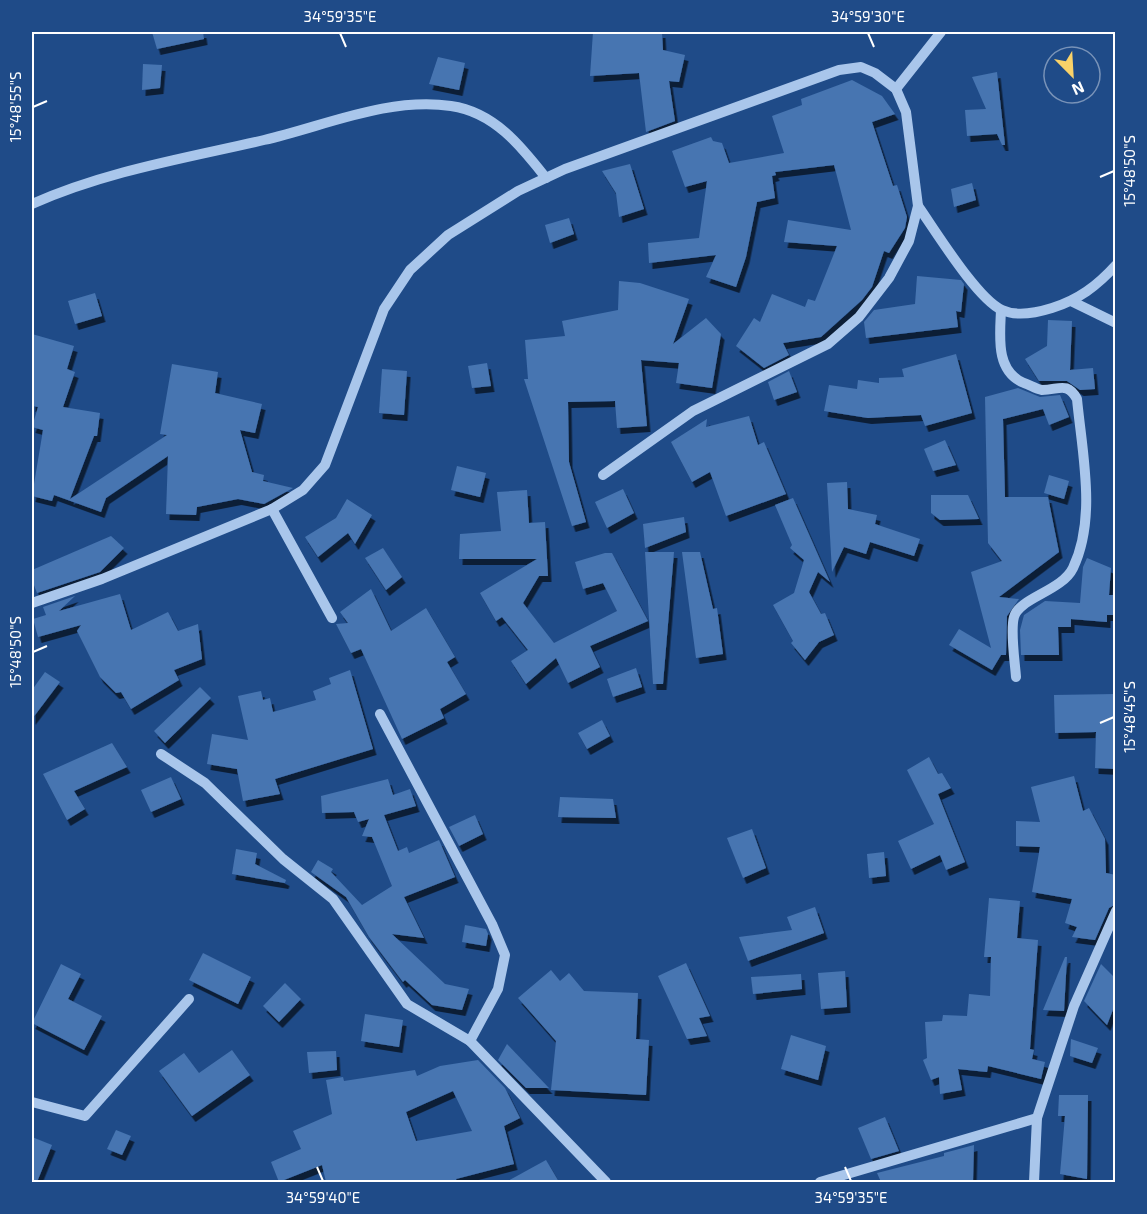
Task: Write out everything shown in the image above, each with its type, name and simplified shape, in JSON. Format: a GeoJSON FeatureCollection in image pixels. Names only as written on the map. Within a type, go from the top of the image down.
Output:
{"type":"FeatureCollection","features":[{"type":"Feature","properties":{"kind":"street"},"geometry":{"type":"LineString","coordinates":[[896,89],[941,32]]}},
{"type":"Feature","properties":{"kind":"street"},"geometry":{"type":"LineString","coordinates":[[32,603],[102,579],[272,508],[303,490],[325,465],[384,309],[410,270],[447,235],[518,191],[546,178],[839,70],[861,67],[875,73],[896,89],[906,112],[918,206],[909,241],[889,278],[859,317],[828,344],[693,411],[603,476]]}},
{"type":"Feature","properties":{"kind":"street"},"geometry":{"type":"LineString","coordinates":[[32,204],[69,187],[400,105],[452,106],[491,120],[521,147],[546,178]]}},
{"type":"Feature","properties":{"kind":"street"},"geometry":{"type":"LineString","coordinates":[[918,206],[983,295],[1001,310],[1019,315],[1073,302],[1102,280],[1116,265]]}},
{"type":"Feature","properties":{"kind":"street"},"geometry":{"type":"LineString","coordinates":[[1073,302],[1116,324]]}},
{"type":"Feature","properties":{"kind":"street"},"geometry":{"type":"LineString","coordinates":[[1001,310],[1000,351],[1008,373],[1019,381],[1041,390],[1063,386],[1072,389],[1077,399],[1085,484],[1085,513],[1080,546],[1073,567],[1066,579],[1021,607],[1014,617],[1016,677]]}},
{"type":"Feature","properties":{"kind":"street"},"geometry":{"type":"LineString","coordinates":[[272,508],[332,618]]}},
{"type":"Feature","properties":{"kind":"street"},"geometry":{"type":"LineString","coordinates":[[380,714],[492,924],[505,955],[498,989],[470,1041]]}},
{"type":"Feature","properties":{"kind":"street"},"geometry":{"type":"LineString","coordinates":[[161,754],[206,783],[283,858],[333,899],[407,1004],[470,1041],[601,1180]]}},
{"type":"Feature","properties":{"kind":"street"},"geometry":{"type":"LineString","coordinates":[[1034,1182],[1037,1118],[1074,1006],[1116,910]]}},
{"type":"Feature","properties":{"kind":"street"},"geometry":{"type":"LineString","coordinates":[[32,1102],[85,1116],[189,999]]}},
{"type":"Feature","properties":{"kind":"street"},"geometry":{"type":"LineString","coordinates":[[820,1182],[1037,1118]]}},
{"type":"Feature","properties":{"kind":"building"},"geometry":{"type":"Polygon","coordinates":[[[152,32],[203,32],[204,39],[157,49],[152,32]]]}},
{"type":"Feature","properties":{"kind":"building"},"geometry":{"type":"Polygon","coordinates":[[[593,32],[662,32],[663,50],[685,55],[679,82],[669,81],[675,121],[646,132],[639,73],[590,76],[593,32]]]}},
{"type":"Feature","properties":{"kind":"building"},"geometry":{"type":"Polygon","coordinates":[[[438,57],[465,63],[459,90],[429,84],[438,57]]]}},
{"type":"Feature","properties":{"kind":"building"},"geometry":{"type":"Polygon","coordinates":[[[143,64],[162,65],[160,88],[142,90],[143,64]]]}},
{"type":"Feature","properties":{"kind":"building"},"geometry":{"type":"Polygon","coordinates":[[[997,72],[1005,145],[1002,145],[997,134],[967,136],[965,110],[986,109],[972,77],[997,72]]]}},
{"type":"Feature","properties":{"kind":"building"},"geometry":{"type":"Polygon","coordinates":[[[852,80],[882,96],[895,114],[872,122],[893,186],[897,185],[907,217],[905,228],[889,253],[884,251],[872,287],[862,300],[821,337],[783,343],[789,355],[764,368],[736,346],[754,318],[760,322],[772,294],[805,307],[808,299],[815,301],[837,246],[784,242],[788,220],[851,230],[834,165],[775,172],[776,175],[772,176],[775,198],[757,202],[746,257],[736,287],[706,277],[716,255],[649,263],[648,243],[699,238],[707,181],[685,187],[672,151],[711,137],[713,141],[722,143],[729,163],[784,153],[772,116],[802,105],[801,99],[852,80]]]}},
{"type":"Feature","properties":{"kind":"building"},"geometry":{"type":"Polygon","coordinates":[[[630,164],[644,209],[619,217],[616,193],[602,171],[630,164]]]}},
{"type":"Feature","properties":{"kind":"building"},"geometry":{"type":"Polygon","coordinates":[[[972,183],[976,200],[954,207],[951,189],[972,183]]]}},
{"type":"Feature","properties":{"kind":"building"},"geometry":{"type":"Polygon","coordinates":[[[569,218],[574,234],[550,243],[545,225],[569,218]]]}},
{"type":"Feature","properties":{"kind":"building"},"geometry":{"type":"Polygon","coordinates":[[[917,276],[961,280],[964,284],[961,312],[956,311],[958,327],[866,338],[864,322],[874,310],[915,304],[917,276]]]}},
{"type":"Feature","properties":{"kind":"building"},"geometry":{"type":"Polygon","coordinates":[[[619,281],[640,283],[689,299],[673,344],[706,318],[721,334],[712,388],[676,383],[679,363],[641,360],[647,426],[617,428],[615,401],[568,402],[569,462],[586,522],[572,526],[524,379],[528,379],[525,340],[565,336],[562,321],[618,310],[619,281]]]}},
{"type":"Feature","properties":{"kind":"building"},"geometry":{"type":"Polygon","coordinates":[[[95,293],[102,316],[75,324],[68,301],[95,293]]]}},
{"type":"Feature","properties":{"kind":"building"},"geometry":{"type":"Polygon","coordinates":[[[1048,320],[1072,321],[1070,370],[1093,368],[1095,389],[1080,390],[1067,381],[1039,381],[1025,359],[1047,346],[1048,320]]]}},
{"type":"Feature","properties":{"kind":"building"},"geometry":{"type":"Polygon","coordinates":[[[32,334],[74,346],[67,369],[75,372],[63,407],[100,413],[97,436],[94,436],[70,499],[167,435],[160,434],[172,364],[218,372],[215,393],[262,404],[255,433],[240,430],[252,472],[264,475],[263,481],[293,488],[264,504],[238,499],[197,507],[196,515],[166,514],[168,456],[106,498],[101,512],[54,495],[52,501],[32,496],[43,430],[32,427],[38,407],[32,406],[32,334]]]}},
{"type":"Feature","properties":{"kind":"building"},"geometry":{"type":"Polygon","coordinates":[[[956,354],[972,413],[925,426],[921,415],[868,418],[824,411],[829,385],[857,389],[858,380],[879,383],[879,378],[904,377],[902,369],[956,354]]]}},
{"type":"Feature","properties":{"kind":"building"},"geometry":{"type":"Polygon","coordinates":[[[487,363],[491,386],[472,388],[468,366],[487,363]]]}},
{"type":"Feature","properties":{"kind":"building"},"geometry":{"type":"Polygon","coordinates":[[[382,369],[407,371],[404,415],[379,413],[382,369]]]}},
{"type":"Feature","properties":{"kind":"building"},"geometry":{"type":"Polygon","coordinates":[[[789,371],[797,392],[774,400],[768,382],[789,371]]]}},
{"type":"Feature","properties":{"kind":"building"},"geometry":{"type":"Polygon","coordinates":[[[1018,388],[1040,397],[1060,395],[1069,417],[1049,425],[1043,409],[1003,419],[1005,497],[1048,497],[1059,552],[999,597],[1019,599],[1007,616],[1006,655],[1001,655],[992,670],[949,645],[959,629],[991,648],[971,572],[1002,561],[988,543],[985,397],[1018,388]]]}},
{"type":"Feature","properties":{"kind":"building"},"geometry":{"type":"Polygon","coordinates":[[[749,416],[758,445],[764,442],[786,494],[726,516],[710,472],[692,482],[671,442],[707,419],[706,427],[749,416]]]}},
{"type":"Feature","properties":{"kind":"building"},"geometry":{"type":"Polygon","coordinates":[[[945,440],[956,465],[933,471],[924,449],[945,440]]]}},
{"type":"Feature","properties":{"kind":"building"},"geometry":{"type":"Polygon","coordinates":[[[457,466],[486,473],[480,497],[451,490],[457,466]]]}},
{"type":"Feature","properties":{"kind":"building"},"geometry":{"type":"Polygon","coordinates":[[[1049,475],[1069,481],[1064,499],[1044,493],[1049,475]]]}},
{"type":"Feature","properties":{"kind":"building"},"geometry":{"type":"Polygon","coordinates":[[[847,482],[848,509],[877,515],[875,524],[920,539],[914,556],[870,542],[866,554],[844,547],[832,572],[827,483],[847,482]]]}},
{"type":"Feature","properties":{"kind":"building"},"geometry":{"type":"Polygon","coordinates":[[[623,489],[634,513],[607,528],[595,502],[623,489]]]}},
{"type":"Feature","properties":{"kind":"building"},"geometry":{"type":"Polygon","coordinates":[[[527,490],[529,523],[545,522],[548,576],[539,576],[523,603],[554,643],[617,611],[603,583],[583,589],[575,562],[605,553],[612,553],[648,621],[590,646],[600,667],[568,683],[556,658],[526,684],[511,661],[528,650],[502,617],[496,621],[480,593],[537,559],[459,559],[460,534],[501,531],[497,492],[527,490]]]}},
{"type":"Feature","properties":{"kind":"building"},"geometry":{"type":"Polygon","coordinates":[[[931,495],[968,495],[979,519],[940,520],[931,513],[931,495]]]}},
{"type":"Feature","properties":{"kind":"building"},"geometry":{"type":"Polygon","coordinates":[[[793,498],[830,582],[818,572],[809,592],[821,614],[825,613],[834,635],[819,642],[805,660],[791,643],[793,641],[773,605],[794,593],[804,560],[790,548],[792,545],[775,505],[793,498]]]}},
{"type":"Feature","properties":{"kind":"building"},"geometry":{"type":"Polygon","coordinates":[[[347,499],[372,515],[355,544],[348,533],[318,557],[305,537],[336,518],[347,499]]]}},
{"type":"Feature","properties":{"kind":"building"},"geometry":{"type":"Polygon","coordinates":[[[684,517],[686,532],[645,548],[643,524],[684,517]]]}},
{"type":"Feature","properties":{"kind":"building"},"geometry":{"type":"Polygon","coordinates":[[[111,536],[124,548],[100,572],[37,593],[32,580],[32,570],[111,536]]]}},
{"type":"Feature","properties":{"kind":"building"},"geometry":{"type":"Polygon","coordinates":[[[383,548],[402,577],[386,590],[365,558],[383,548]]]}},
{"type":"Feature","properties":{"kind":"building"},"geometry":{"type":"Polygon","coordinates":[[[645,552],[674,552],[663,684],[653,684],[645,552]]]}},
{"type":"Feature","properties":{"kind":"building"},"geometry":{"type":"Polygon","coordinates":[[[682,552],[700,552],[713,609],[717,608],[723,654],[696,658],[682,552]]]}},
{"type":"Feature","properties":{"kind":"building"},"geometry":{"type":"Polygon","coordinates":[[[1087,558],[1111,568],[1109,595],[1116,595],[1116,615],[1107,615],[1107,622],[1071,619],[1071,627],[1058,627],[1059,655],[1021,655],[1020,630],[1024,615],[1045,601],[1080,603],[1083,567],[1087,558]]]}},
{"type":"Feature","properties":{"kind":"building"},"geometry":{"type":"Polygon","coordinates":[[[371,589],[391,631],[426,608],[455,657],[447,662],[466,694],[440,709],[444,718],[402,739],[361,649],[351,653],[336,624],[348,623],[340,612],[371,589]]]}},
{"type":"Feature","properties":{"kind":"building"},"geometry":{"type":"Polygon","coordinates":[[[120,594],[131,630],[168,612],[178,631],[198,624],[202,659],[174,670],[179,680],[131,709],[121,692],[116,693],[100,677],[77,631],[81,625],[38,637],[33,619],[46,615],[43,607],[75,596],[59,611],[120,594]]]}},
{"type":"Feature","properties":{"kind":"building"},"geometry":{"type":"Polygon","coordinates":[[[636,668],[642,687],[613,697],[607,679],[636,668]]]}},
{"type":"Feature","properties":{"kind":"building"},"geometry":{"type":"Polygon","coordinates":[[[350,670],[373,749],[275,779],[280,794],[243,801],[237,769],[207,764],[212,734],[248,740],[238,696],[261,691],[263,700],[270,698],[273,712],[316,700],[313,691],[331,684],[329,678],[350,670]]]}},
{"type":"Feature","properties":{"kind":"building"},"geometry":{"type":"Polygon","coordinates":[[[45,672],[60,682],[32,719],[32,690],[45,672]]]}},
{"type":"Feature","properties":{"kind":"building"},"geometry":{"type":"Polygon","coordinates":[[[200,687],[211,698],[165,743],[154,731],[200,687]]]}},
{"type":"Feature","properties":{"kind":"building"},"geometry":{"type":"Polygon","coordinates":[[[1116,694],[1116,769],[1095,768],[1096,732],[1055,733],[1054,695],[1116,694]]]}},
{"type":"Feature","properties":{"kind":"building"},"geometry":{"type":"Polygon","coordinates":[[[602,720],[610,736],[587,749],[578,733],[602,720]]]}},
{"type":"Feature","properties":{"kind":"building"},"geometry":{"type":"Polygon","coordinates":[[[112,743],[127,767],[74,791],[85,809],[67,820],[43,774],[112,743]]]}},
{"type":"Feature","properties":{"kind":"building"},"geometry":{"type":"Polygon","coordinates":[[[929,757],[938,774],[942,773],[951,788],[938,794],[965,862],[946,870],[940,855],[911,869],[898,841],[934,824],[907,770],[929,757]]]}},
{"type":"Feature","properties":{"kind":"building"},"geometry":{"type":"Polygon","coordinates":[[[1074,776],[1083,811],[1089,808],[1105,839],[1106,873],[1116,875],[1116,904],[1109,908],[1095,940],[1072,937],[1077,927],[1065,923],[1072,899],[1032,892],[1040,847],[1016,846],[1016,821],[1040,822],[1031,787],[1074,776]]]}},
{"type":"Feature","properties":{"kind":"building"},"geometry":{"type":"Polygon","coordinates":[[[171,777],[181,799],[151,812],[141,790],[171,777]]]}},
{"type":"Feature","properties":{"kind":"building"},"geometry":{"type":"Polygon","coordinates":[[[388,779],[393,795],[410,789],[416,806],[384,815],[398,851],[407,847],[409,853],[439,840],[455,877],[404,897],[424,938],[392,934],[445,984],[469,989],[462,1010],[432,1005],[405,980],[403,982],[369,937],[346,897],[311,872],[318,860],[333,869],[331,872],[362,905],[392,886],[372,837],[362,836],[369,819],[358,822],[354,812],[322,813],[321,796],[388,779]]]}},
{"type":"Feature","properties":{"kind":"building"},"geometry":{"type":"Polygon","coordinates":[[[560,797],[613,799],[616,818],[558,817],[560,797]]]}},
{"type":"Feature","properties":{"kind":"building"},"geometry":{"type":"Polygon","coordinates":[[[475,815],[483,834],[459,846],[449,827],[475,815]]]}},
{"type":"Feature","properties":{"kind":"building"},"geometry":{"type":"Polygon","coordinates":[[[752,829],[766,868],[743,878],[727,838],[752,829]]]}},
{"type":"Feature","properties":{"kind":"building"},"geometry":{"type":"Polygon","coordinates":[[[236,849],[257,853],[255,864],[286,880],[285,883],[232,874],[236,849]]]}},
{"type":"Feature","properties":{"kind":"building"},"geometry":{"type":"Polygon","coordinates":[[[884,852],[886,876],[869,878],[867,854],[884,852]]]}},
{"type":"Feature","properties":{"kind":"building"},"geometry":{"type":"Polygon","coordinates":[[[989,898],[1020,901],[1017,938],[1038,940],[1030,1049],[1034,1050],[1032,1059],[1045,1062],[1041,1079],[988,1066],[987,1072],[958,1069],[962,1090],[940,1094],[939,1077],[931,1080],[923,1060],[927,1058],[925,1022],[942,1021],[943,1015],[967,1016],[969,994],[990,996],[991,957],[984,957],[989,898]]]}},
{"type":"Feature","properties":{"kind":"building"},"geometry":{"type":"Polygon","coordinates":[[[815,907],[824,933],[748,961],[739,937],[792,930],[787,917],[815,907]]]}},
{"type":"Feature","properties":{"kind":"building"},"geometry":{"type":"Polygon","coordinates":[[[465,925],[486,929],[488,934],[486,946],[462,942],[465,925]]]}},
{"type":"Feature","properties":{"kind":"building"},"geometry":{"type":"Polygon","coordinates":[[[203,953],[251,977],[238,1004],[189,980],[203,953]]]}},
{"type":"Feature","properties":{"kind":"building"},"geometry":{"type":"Polygon","coordinates":[[[1065,957],[1067,957],[1064,1011],[1043,1010],[1065,957]]]}},
{"type":"Feature","properties":{"kind":"building"},"geometry":{"type":"Polygon","coordinates":[[[686,963],[710,1016],[699,1018],[707,1036],[687,1039],[658,976],[686,963]]]}},
{"type":"Feature","properties":{"kind":"building"},"geometry":{"type":"Polygon","coordinates":[[[61,964],[81,974],[68,999],[102,1016],[84,1050],[32,1023],[61,964]]]}},
{"type":"Feature","properties":{"kind":"building"},"geometry":{"type":"Polygon","coordinates":[[[1101,964],[1116,979],[1116,1002],[1107,1025],[1084,1001],[1101,964]]]}},
{"type":"Feature","properties":{"kind":"building"},"geometry":{"type":"Polygon","coordinates":[[[551,970],[560,981],[569,973],[584,991],[638,993],[636,1039],[649,1040],[646,1095],[551,1090],[556,1041],[518,998],[551,970]]]}},
{"type":"Feature","properties":{"kind":"building"},"geometry":{"type":"Polygon","coordinates":[[[845,971],[847,1007],[821,1009],[818,973],[845,971]]]}},
{"type":"Feature","properties":{"kind":"building"},"geometry":{"type":"Polygon","coordinates":[[[801,974],[802,989],[753,994],[751,977],[801,974]]]}},
{"type":"Feature","properties":{"kind":"building"},"geometry":{"type":"Polygon","coordinates":[[[285,983],[301,999],[279,1022],[263,1006],[285,983]]]}},
{"type":"Feature","properties":{"kind":"building"},"geometry":{"type":"Polygon","coordinates":[[[365,1014],[403,1020],[399,1047],[361,1041],[365,1014]]]}},
{"type":"Feature","properties":{"kind":"building"},"geometry":{"type":"Polygon","coordinates":[[[791,1035],[826,1046],[818,1080],[781,1069],[791,1035]]]}},
{"type":"Feature","properties":{"kind":"building"},"geometry":{"type":"Polygon","coordinates":[[[1071,1039],[1098,1048],[1092,1063],[1070,1056],[1071,1039]]]}},
{"type":"Feature","properties":{"kind":"building"},"geometry":{"type":"Polygon","coordinates":[[[507,1044],[549,1088],[526,1088],[498,1060],[507,1044]]]}},
{"type":"Feature","properties":{"kind":"building"},"geometry":{"type":"Polygon","coordinates":[[[232,1050],[250,1075],[192,1116],[159,1071],[184,1053],[199,1073],[232,1050]]]}},
{"type":"Feature","properties":{"kind":"building"},"geometry":{"type":"Polygon","coordinates":[[[336,1051],[337,1070],[309,1073],[307,1052],[336,1051]]]}},
{"type":"Feature","properties":{"kind":"building"},"geometry":{"type":"Polygon","coordinates":[[[478,1060],[505,1088],[520,1118],[504,1126],[514,1164],[456,1179],[457,1182],[326,1182],[322,1165],[279,1182],[271,1162],[301,1149],[293,1131],[332,1114],[326,1080],[343,1077],[344,1081],[415,1070],[417,1076],[440,1066],[478,1060]],[[453,1091],[406,1112],[416,1141],[472,1131],[453,1091]]]}},
{"type":"Feature","properties":{"kind":"building"},"geometry":{"type":"Polygon","coordinates":[[[1059,1095],[1088,1095],[1087,1179],[1060,1174],[1065,1116],[1058,1116],[1059,1095]]]}},
{"type":"Feature","properties":{"kind":"building"},"geometry":{"type":"Polygon","coordinates":[[[885,1117],[899,1151],[871,1159],[858,1128],[885,1117]]]}},
{"type":"Feature","properties":{"kind":"building"},"geometry":{"type":"Polygon","coordinates":[[[116,1130],[131,1136],[122,1155],[107,1149],[116,1130]]]}},
{"type":"Feature","properties":{"kind":"building"},"geometry":{"type":"Polygon","coordinates":[[[32,1137],[52,1145],[37,1182],[32,1182],[32,1137]]]}},
{"type":"Feature","properties":{"kind":"building"},"geometry":{"type":"Polygon","coordinates":[[[974,1145],[973,1182],[881,1182],[877,1173],[944,1156],[944,1153],[974,1145]]]}},
{"type":"Feature","properties":{"kind":"building"},"geometry":{"type":"Polygon","coordinates":[[[546,1160],[559,1182],[506,1182],[546,1160]]]}}]}
